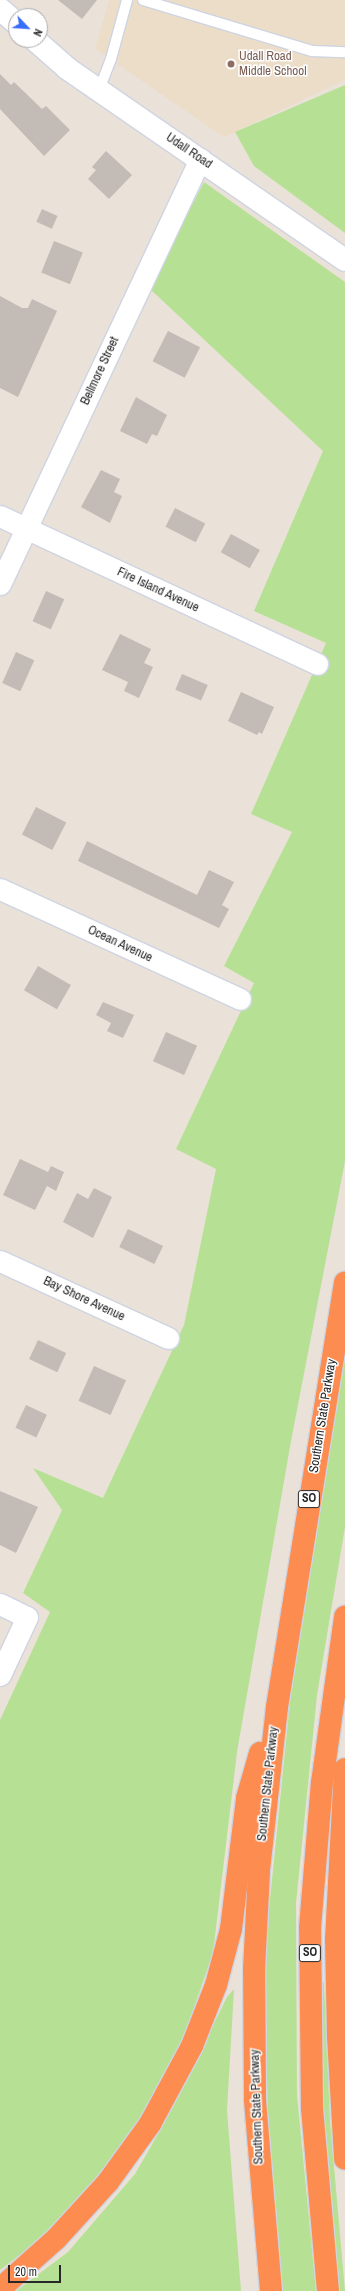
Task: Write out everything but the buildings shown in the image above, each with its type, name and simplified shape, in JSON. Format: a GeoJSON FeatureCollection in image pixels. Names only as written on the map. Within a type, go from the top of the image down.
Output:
{"type":"FeatureCollection","features":[{"type":"Feature","properties":{"kind":"highway","name":"Southern State Parkway"},"geometry":{"type":"LineString","coordinates":[[271,2291],[257,2132],[254,1970],[263,1824],[282,1675],[345,1282]]}},
{"type":"Feature","properties":{"kind":"highway","name":"SO"},"geometry":{"type":"LineString","coordinates":[[328,2291],[312,2108],[310,1928],[323,1768],[345,1617]]}},
{"type":"Feature","properties":{"kind":"highway"},"geometry":{"type":"LineString","coordinates":[[0,2289],[56,2239],[108,2182],[150,2124],[192,2046],[216,1985],[229,1940],[238,1890],[247,1798],[282,1675]]}},
{"type":"Feature","properties":{"kind":"highway","name":"SO"},"geometry":{"type":"LineString","coordinates":[[345,1769],[336,1953],[345,2159]]}},
{"type":"Feature","properties":{"kind":"street"},"geometry":{"type":"LineString","coordinates":[[0,9],[8,16]]}},
{"type":"Feature","properties":{"kind":"street","name":"Udall Road"},"geometry":{"type":"LineString","coordinates":[[44,48],[68,69],[345,260]]}},
{"type":"Feature","properties":{"kind":"street","name":"Bellmore Street"},"geometry":{"type":"LineString","coordinates":[[0,584],[200,159]]}},
{"type":"Feature","properties":{"kind":"street","name":"Fire Island Avenue"},"geometry":{"type":"LineString","coordinates":[[0,516],[317,664]]}},
{"type":"Feature","properties":{"kind":"street","name":"Ocean Avenue"},"geometry":{"type":"LineString","coordinates":[[0,888],[240,1000]]}},
{"type":"Feature","properties":{"kind":"street","name":"Bay Shore Avenue"},"geometry":{"type":"LineString","coordinates":[[0,1261],[168,1338]]}},
{"type":"Feature","properties":{"kind":"street"},"geometry":{"type":"LineString","coordinates":[[0,1604],[27,1617],[0,1675]]}},
{"type":"Feature","properties":{"kind":"lane"},"geometry":{"type":"LineString","coordinates":[[99,90],[112,59],[127,0]]}},
{"type":"Feature","properties":{"kind":"lane"},"geometry":{"type":"LineString","coordinates":[[143,0],[312,51],[345,52]]}},
{"type":"Feature","properties":{"kind":"shaded area","name":"Udall Road Middle School"},"geometry":{"type":"Polygon","coordinates":[[[109,0],[345,0],[345,80],[224,137],[95,49],[109,0]]]}},
{"type":"Feature","properties":{"kind":"green space"},"geometry":{"type":"Polygon","coordinates":[[[345,85],[345,233],[254,166],[235,132],[345,85]]]}},
{"type":"Feature","properties":{"kind":"green space"},"geometry":{"type":"Polygon","coordinates":[[[204,182],[345,282],[345,1161],[291,1441],[237,1752],[213,1953],[175,2062],[118,2157],[39,2240],[0,2270],[0,1720],[50,1612],[23,1593],[62,1510],[33,1468],[103,1498],[184,1325],[216,1169],[176,1149],[254,983],[224,966],[292,832],[251,814],[326,643],[254,611],[323,451],[149,288],[204,182]]]}},
{"type":"Feature","properties":{"kind":"green space"},"geometry":{"type":"Polygon","coordinates":[[[345,1356],[345,1527],[317,1695],[296,1903],[297,2095],[316,2291],[283,2291],[268,2135],[265,1949],[291,1692],[345,1356]]]}},
{"type":"Feature","properties":{"kind":"green space"},"geometry":{"type":"Polygon","coordinates":[[[319,1982],[324,1982],[330,2121],[345,2291],[337,2291],[318,2121],[319,1982]]]}},
{"type":"Feature","properties":{"kind":"green space"},"geometry":{"type":"Polygon","coordinates":[[[234,1989],[227,2110],[241,2291],[16,2291],[68,2252],[135,2174],[165,2122],[227,1997],[234,1989]]]}},
{"type":"Feature","properties":{"kind":"place","name":"Udall Road Middle School"},"geometry":{"type":"Point","coordinates":[231,64]}}]}
